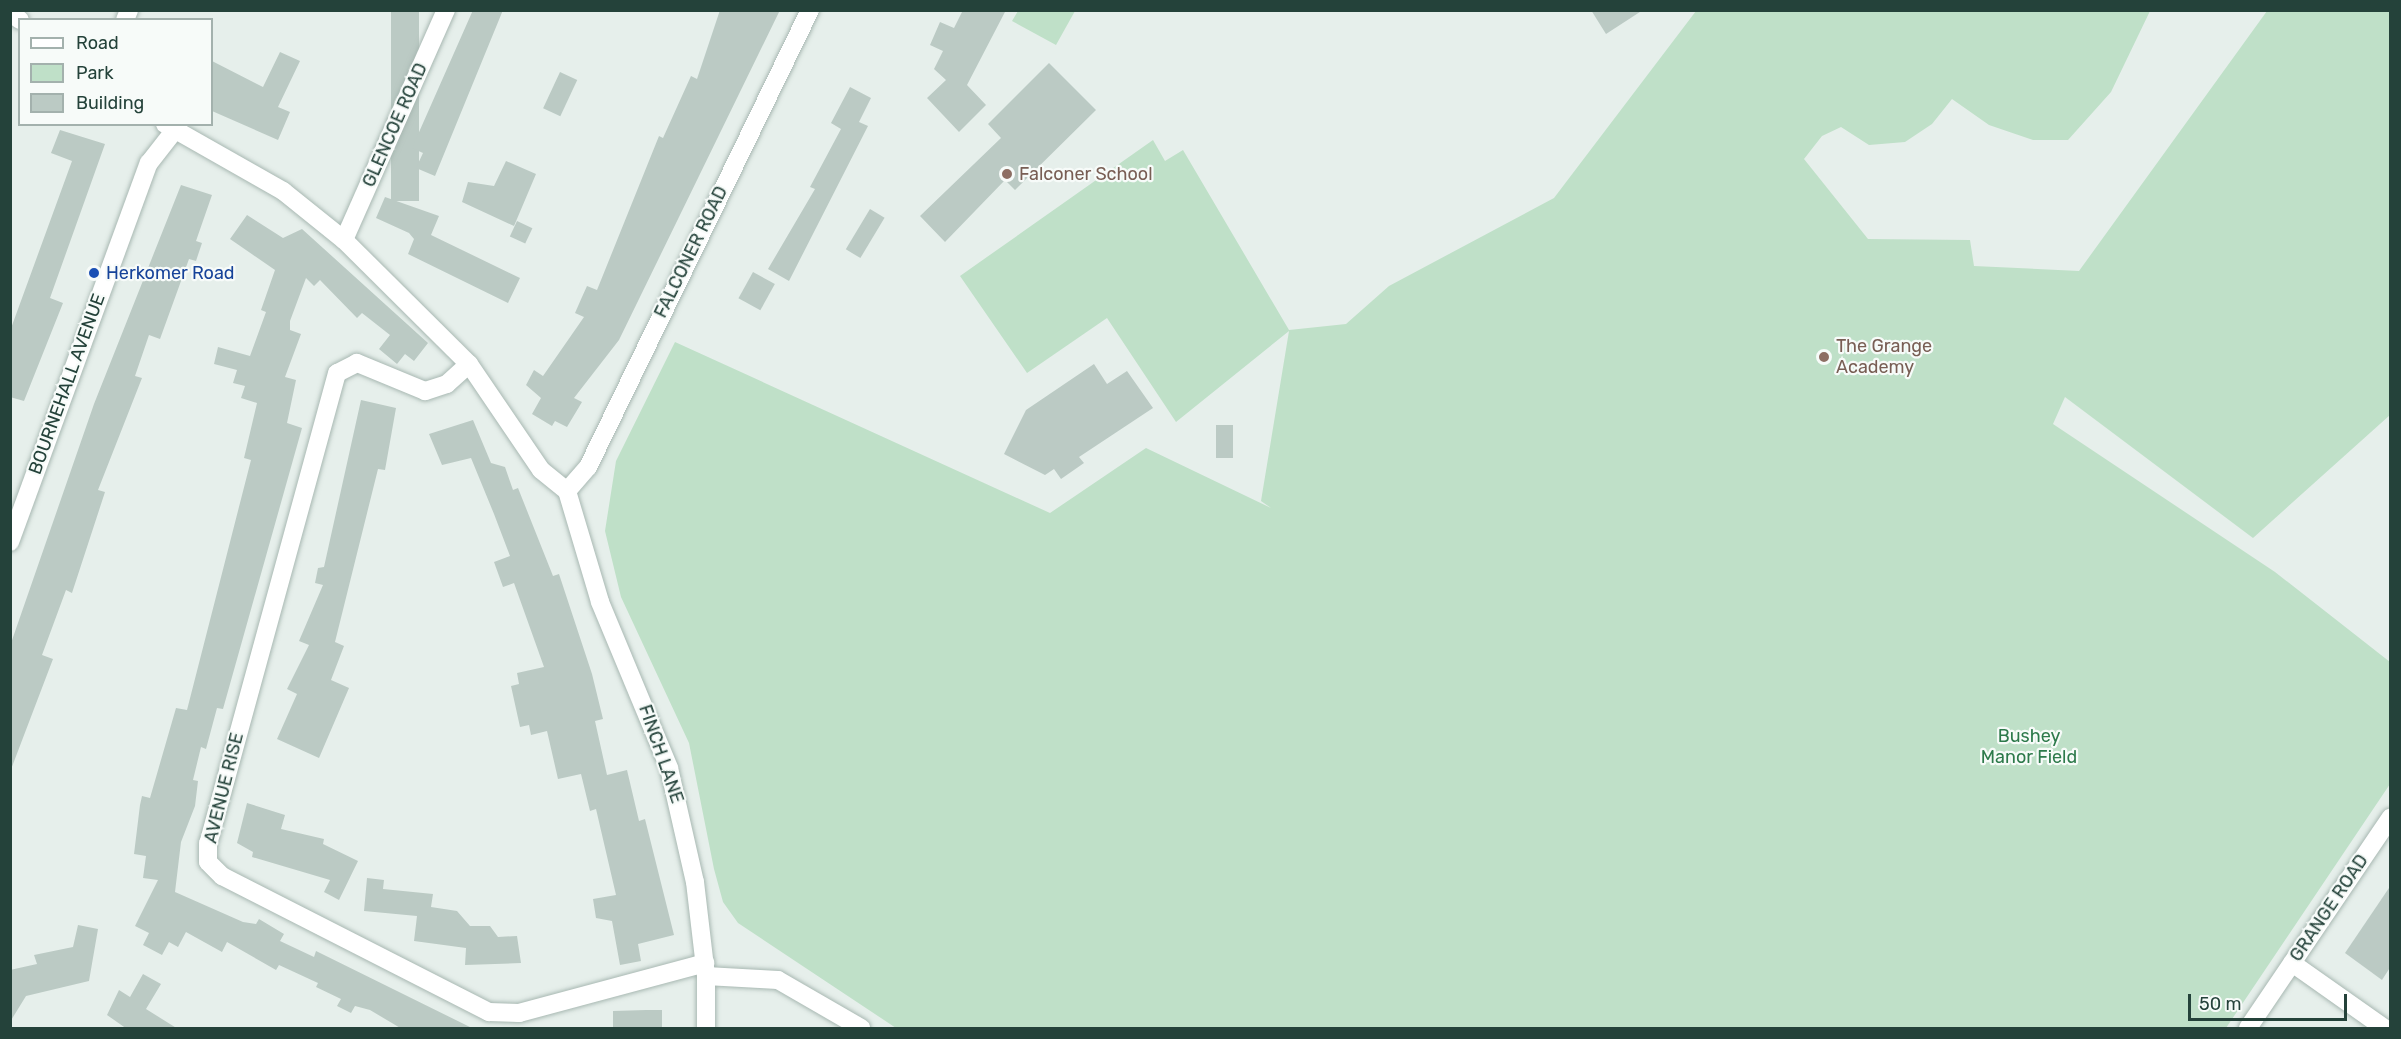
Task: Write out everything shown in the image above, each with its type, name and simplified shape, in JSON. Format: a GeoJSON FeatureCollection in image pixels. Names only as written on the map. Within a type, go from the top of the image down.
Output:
{"type":"FeatureCollection","features":[{"type":"Feature","properties":{"kind":"street","name":"GLENCOE ROAD"},"geometry":{"type":"LineString","coordinates":[[344,240],[446,10]]}},
{"type":"Feature","properties":{"kind":"street","name":"FALCONER ROAD"},"geometry":{"type":"LineString","coordinates":[[567,491],[588,467],[810,10]]}},
{"type":"Feature","properties":{"kind":"street"},"geometry":{"type":"LineString","coordinates":[[169,128],[283,191],[344,240],[469,364],[541,470],[567,491]]}},
{"type":"Feature","properties":{"kind":"street","name":"BOURNEHALL AVENUE"},"geometry":{"type":"LineString","coordinates":[[10,542],[149,163],[169,128]]}},
{"type":"Feature","properties":{"kind":"street","name":"AVENUE RISE"},"geometry":{"type":"LineString","coordinates":[[469,364],[447,384],[425,391],[357,363],[336,373],[208,843],[208,862],[222,876],[489,1012],[519,1013],[706,970],[778,980],[861,1029]]}},
{"type":"Feature","properties":{"kind":"street","name":"FINCH LANE"},"geometry":{"type":"LineString","coordinates":[[567,491],[600,602],[669,768],[695,882],[706,970],[706,1029]]}},
{"type":"Feature","properties":{"kind":"street","name":"GRANGE ROAD"},"geometry":{"type":"LineString","coordinates":[[2248,1029],[2391,818]]}},
{"type":"Feature","properties":{"kind":"street"},"geometry":{"type":"LineString","coordinates":[[2292,963],[2384,1029]]}},
{"type":"Feature","properties":{"kind":"green space"},"geometry":{"type":"Polygon","coordinates":[[[1018,11],[1075,11],[1056,45],[1012,21],[1018,11]]]}},
{"type":"Feature","properties":{"kind":"green space","name":"Bushey Manor Field"},"geometry":{"type":"Polygon","coordinates":[[[1696,11],[2150,11],[2111,92],[2068,140],[2033,140],[1989,125],[1952,99],[1932,124],[1905,142],[1869,145],[1841,127],[1822,136],[1804,159],[1868,239],[1970,240],[1974,266],[2079,271],[2267,11],[2390,11],[2390,415],[2253,538],[2065,397],[2053,424],[2275,572],[2390,662],[2390,784],[2226,1028],[896,1028],[738,923],[723,902],[714,869],[689,743],[621,597],[605,531],[616,461],[675,342],[1050,513],[1146,448],[1271,508],[1261,501],[1289,331],[1176,422],[1107,318],[1027,373],[960,276],[1153,140],[1165,161],[1183,150],[1289,330],[1346,324],[1389,286],[1554,198],[1696,11]]]}},
{"type":"Feature","properties":{"kind":"building"},"geometry":{"type":"Polygon","coordinates":[[[391,10],[419,10],[419,201],[391,201],[391,10]]]}},
{"type":"Feature","properties":{"kind":"building"},"geometry":{"type":"Polygon","coordinates":[[[473,10],[503,10],[435,176],[416,168],[423,153],[412,148],[473,10]]]}},
{"type":"Feature","properties":{"kind":"building"},"geometry":{"type":"Polygon","coordinates":[[[720,10],[780,10],[619,340],[574,398],[582,402],[567,427],[555,421],[552,426],[532,414],[541,398],[526,385],[534,370],[543,376],[584,317],[575,313],[582,297],[587,286],[597,290],[659,136],[663,138],[691,76],[697,79],[720,10]]]}},
{"type":"Feature","properties":{"kind":"building"},"geometry":{"type":"Polygon","coordinates":[[[963,10],[1006,10],[967,85],[986,105],[959,132],[927,98],[946,80],[934,69],[943,51],[930,45],[940,22],[954,28],[963,10]]]}},
{"type":"Feature","properties":{"kind":"building"},"geometry":{"type":"Polygon","coordinates":[[[1591,10],[1643,10],[1606,34],[1591,10]]]}},
{"type":"Feature","properties":{"kind":"building"},"geometry":{"type":"Polygon","coordinates":[[[280,52],[300,61],[278,107],[290,112],[278,140],[213,111],[213,62],[263,87],[280,52]]]}},
{"type":"Feature","properties":{"kind":"building"},"geometry":{"type":"Polygon","coordinates":[[[1049,63],[1096,110],[1015,190],[1005,180],[945,242],[920,216],[1001,138],[988,124],[1049,63]]]}},
{"type":"Feature","properties":{"kind":"building"},"geometry":{"type":"Polygon","coordinates":[[[560,72],[577,80],[560,116],[543,108],[560,72]]]}},
{"type":"Feature","properties":{"kind":"building"},"geometry":{"type":"Polygon","coordinates":[[[850,87],[871,98],[859,122],[868,126],[789,281],[768,269],[815,189],[810,187],[841,129],[831,123],[850,87]]]}},
{"type":"Feature","properties":{"kind":"building"},"geometry":{"type":"Polygon","coordinates":[[[60,130],[105,144],[50,298],[63,303],[24,401],[10,397],[10,331],[72,161],[51,153],[60,130]]]}},
{"type":"Feature","properties":{"kind":"building"},"geometry":{"type":"Polygon","coordinates":[[[506,161],[536,174],[514,226],[462,202],[468,182],[494,186],[506,161]]]}},
{"type":"Feature","properties":{"kind":"building"},"geometry":{"type":"Polygon","coordinates":[[[181,185],[212,195],[196,241],[202,243],[196,261],[189,259],[160,339],[149,335],[135,376],[142,378],[98,490],[105,492],[72,593],[66,590],[42,655],[53,659],[10,772],[10,646],[94,404],[181,185]]]}},
{"type":"Feature","properties":{"kind":"building"},"geometry":{"type":"Polygon","coordinates":[[[385,197],[439,216],[431,235],[520,278],[508,303],[408,254],[414,239],[409,233],[376,218],[385,197]]]}},
{"type":"Feature","properties":{"kind":"building"},"geometry":{"type":"Polygon","coordinates":[[[870,209],[885,218],[860,258],[846,249],[870,209]]]}},
{"type":"Feature","properties":{"kind":"building"},"geometry":{"type":"Polygon","coordinates":[[[247,215],[283,238],[302,229],[428,343],[414,361],[405,354],[397,364],[379,349],[390,335],[362,313],[357,318],[320,280],[314,286],[306,278],[290,321],[290,330],[301,334],[285,377],[296,380],[287,423],[302,428],[223,709],[217,708],[206,749],[201,747],[193,780],[198,781],[195,806],[181,842],[175,892],[243,922],[256,924],[259,919],[284,934],[280,941],[314,957],[316,951],[474,1029],[402,1029],[370,1010],[355,1006],[351,1013],[337,1006],[341,999],[316,987],[318,983],[279,965],[276,970],[227,942],[222,952],[186,932],[178,947],[169,942],[162,955],[143,945],[149,933],[135,926],[158,880],[143,878],[146,856],[134,854],[142,796],[150,798],[176,708],[187,710],[251,460],[244,458],[257,403],[241,398],[245,386],[233,383],[237,370],[214,364],[218,347],[250,356],[266,312],[261,310],[275,270],[230,239],[247,215]]]}},
{"type":"Feature","properties":{"kind":"building"},"geometry":{"type":"Polygon","coordinates":[[[517,221],[532,228],[525,244],[510,236],[517,221]]]}},
{"type":"Feature","properties":{"kind":"building"},"geometry":{"type":"Polygon","coordinates":[[[753,272],[775,284],[760,310],[738,298],[753,272]]]}},
{"type":"Feature","properties":{"kind":"building"},"geometry":{"type":"Polygon","coordinates":[[[1094,364],[1107,384],[1127,371],[1153,408],[1079,457],[1084,463],[1061,479],[1054,469],[1045,475],[1004,454],[1026,410],[1094,364]]]}},
{"type":"Feature","properties":{"kind":"building"},"geometry":{"type":"Polygon","coordinates":[[[361,400],[396,408],[385,470],[378,469],[335,642],[344,646],[331,680],[349,688],[319,758],[277,739],[297,694],[287,689],[309,645],[299,641],[323,585],[315,583],[318,568],[324,567],[361,400]]]}},
{"type":"Feature","properties":{"kind":"building"},"geometry":{"type":"Polygon","coordinates":[[[473,420],[491,463],[505,467],[513,490],[518,488],[553,576],[559,574],[592,674],[603,719],[595,721],[607,775],[627,770],[639,821],[645,819],[674,935],[638,944],[641,961],[620,965],[612,921],[596,918],[593,899],[616,895],[596,809],[590,811],[581,774],[558,779],[547,731],[531,735],[529,725],[520,727],[511,686],[519,684],[517,673],[544,667],[514,583],[503,587],[494,562],[510,556],[494,514],[471,458],[442,465],[429,434],[473,420]]]}},
{"type":"Feature","properties":{"kind":"building"},"geometry":{"type":"Polygon","coordinates":[[[1216,425],[1233,425],[1233,458],[1216,458],[1216,425]]]}},
{"type":"Feature","properties":{"kind":"building"},"geometry":{"type":"Polygon","coordinates":[[[247,803],[285,815],[281,829],[324,839],[323,844],[358,861],[339,900],[324,892],[330,880],[252,857],[253,852],[237,843],[247,803]]]}},
{"type":"Feature","properties":{"kind":"building"},"geometry":{"type":"Polygon","coordinates":[[[367,878],[384,880],[383,889],[433,894],[431,907],[457,911],[470,926],[490,926],[498,937],[517,936],[521,963],[465,965],[466,948],[414,941],[417,916],[364,911],[367,878]]]}},
{"type":"Feature","properties":{"kind":"building"},"geometry":{"type":"Polygon","coordinates":[[[2391,885],[2391,966],[2382,980],[2345,953],[2391,885]]]}},
{"type":"Feature","properties":{"kind":"building"},"geometry":{"type":"Polygon","coordinates":[[[78,925],[98,929],[89,981],[26,996],[10,1022],[10,970],[37,964],[34,955],[73,947],[78,925]]]}},
{"type":"Feature","properties":{"kind":"building"},"geometry":{"type":"Polygon","coordinates":[[[143,974],[161,984],[146,1009],[178,1029],[127,1029],[107,1015],[119,990],[130,997],[143,974]]]}},
{"type":"Feature","properties":{"kind":"building"},"geometry":{"type":"Polygon","coordinates":[[[662,1010],[662,1029],[613,1029],[613,1011],[662,1010]]]}},
{"type":"Feature","properties":{"kind":"place","name":"Falconer School"},"geometry":{"type":"Point","coordinates":[1007,174]}},
{"type":"Feature","properties":{"kind":"place","name":"Herkomer Road"},"geometry":{"type":"Point","coordinates":[94,273]}},
{"type":"Feature","properties":{"kind":"place","name":"The Grange Academy"},"geometry":{"type":"Point","coordinates":[1824,357]}}]}
